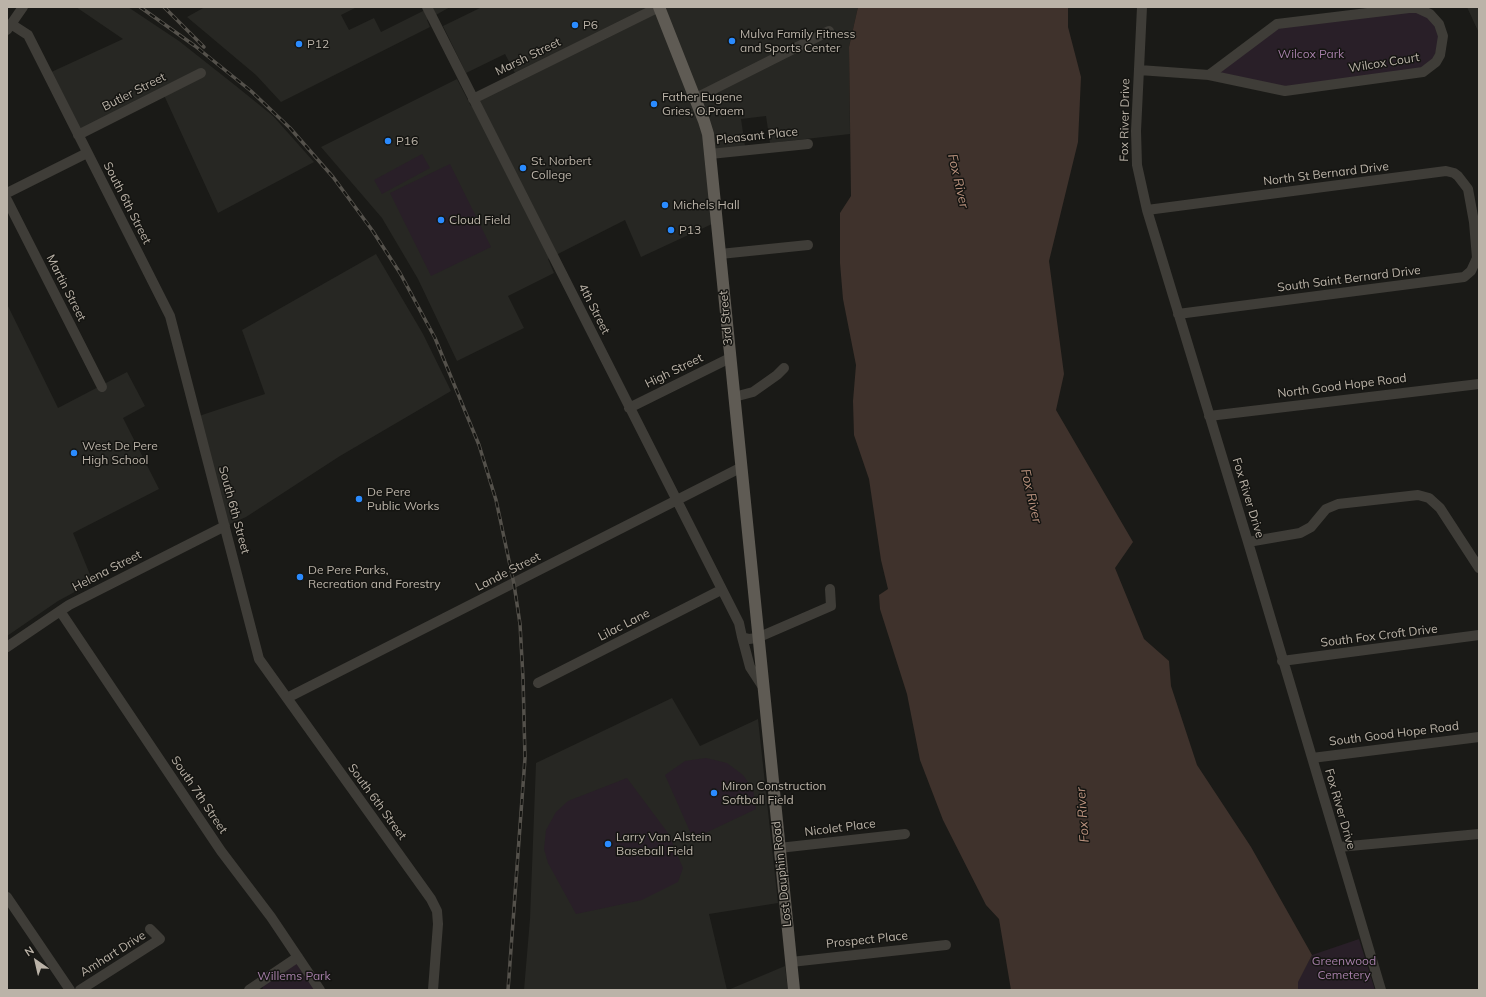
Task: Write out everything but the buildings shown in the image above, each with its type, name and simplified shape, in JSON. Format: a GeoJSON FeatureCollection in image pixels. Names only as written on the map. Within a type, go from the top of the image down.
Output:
{"type":"FeatureCollection","features":[{"type":"Feature","properties":{"kind":"main road","name":"3rd Street"},"geometry":{"type":"LineString","coordinates":[[659,7],[704,121],[710,154],[757,638]]}},
{"type":"Feature","properties":{"kind":"main road","name":"Lost Dauphin Road"},"geometry":{"type":"LineString","coordinates":[[757,638],[794,990]]}},
{"type":"Feature","properties":{"kind":"street"},"geometry":{"type":"LineString","coordinates":[[9,27],[23,7]]}},
{"type":"Feature","properties":{"kind":"street","name":"4th Street"},"geometry":{"type":"LineString","coordinates":[[427,7],[739,623],[750,667],[763,687]]}},
{"type":"Feature","properties":{"kind":"street","name":"Marsh Street"},"geometry":{"type":"LineString","coordinates":[[473,99],[659,7]]}},
{"type":"Feature","properties":{"kind":"street","name":"Fox River Drive"},"geometry":{"type":"LineString","coordinates":[[1142,7],[1136,131],[1137,165],[1147,210],[1248,542],[1380,990]]}},
{"type":"Feature","properties":{"kind":"street","name":"Wilcox Court"},"geometry":{"type":"LineString","coordinates":[[1139,70],[1209,75],[1285,91],[1417,73],[1429,68],[1436,62],[1443,47],[1443,36],[1435,18],[1424,10],[1417,8],[1277,24],[1209,75]]}},
{"type":"Feature","properties":{"kind":"street","name":"South 6th Street"},"geometry":{"type":"LineString","coordinates":[[9,27],[28,35],[170,316],[258,659],[430,899],[437,911],[438,924],[433,990]]}},
{"type":"Feature","properties":{"kind":"street"},"geometry":{"type":"LineString","coordinates":[[696,98],[829,31]]}},
{"type":"Feature","properties":{"kind":"street","name":"Butler Street"},"geometry":{"type":"LineString","coordinates":[[78,135],[201,74]]}},
{"type":"Feature","properties":{"kind":"street","name":"Pleasant Place"},"geometry":{"type":"LineString","coordinates":[[710,154],[808,144]]}},
{"type":"Feature","properties":{"kind":"street"},"geometry":{"type":"LineString","coordinates":[[7,193],[87,152]]}},
{"type":"Feature","properties":{"kind":"street","name":"North St Bernard Drive"},"geometry":{"type":"LineString","coordinates":[[1147,210],[1446,171],[1454,173],[1464,181],[1468,189],[1474,222]]}},
{"type":"Feature","properties":{"kind":"street","name":"Martin Street"},"geometry":{"type":"LineString","coordinates":[[7,200],[102,387]]}},
{"type":"Feature","properties":{"kind":"street","name":"South Saint Bernard Drive"},"geometry":{"type":"LineString","coordinates":[[1178,314],[1460,278],[1469,273],[1476,263],[1477,258],[1474,222]]}},
{"type":"Feature","properties":{"kind":"street"},"geometry":{"type":"LineString","coordinates":[[720,254],[808,245]]}},
{"type":"Feature","properties":{"kind":"street","name":"High Street"},"geometry":{"type":"LineString","coordinates":[[629,408],[730,358]]}},
{"type":"Feature","properties":{"kind":"street"},"geometry":{"type":"LineString","coordinates":[[734,397],[753,392],[777,375],[784,368]]}},
{"type":"Feature","properties":{"kind":"street","name":"North Good Hope Road"},"geometry":{"type":"LineString","coordinates":[[1209,416],[1479,384]]}},
{"type":"Feature","properties":{"kind":"street","name":"Lande Street"},"geometry":{"type":"LineString","coordinates":[[287,698],[740,468]]}},
{"type":"Feature","properties":{"kind":"street"},"geometry":{"type":"LineString","coordinates":[[1248,542],[1300,533],[1311,527],[1326,509],[1338,504],[1418,494],[1429,498],[1440,508],[1479,568]]}},
{"type":"Feature","properties":{"kind":"street","name":"Helena Street"},"geometry":{"type":"LineString","coordinates":[[7,647],[70,605],[225,526]]}},
{"type":"Feature","properties":{"kind":"street"},"geometry":{"type":"LineString","coordinates":[[742,637],[749,640],[757,638],[831,606],[830,589]]}},
{"type":"Feature","properties":{"kind":"street","name":"Lilac Lane"},"geometry":{"type":"LineString","coordinates":[[538,683],[721,590]]}},
{"type":"Feature","properties":{"kind":"street","name":"South 7th Street"},"geometry":{"type":"LineString","coordinates":[[60,611],[218,847],[271,917],[320,990]]}},
{"type":"Feature","properties":{"kind":"street","name":"4th Street"},"geometry":{"type":"LineString","coordinates":[[739,623],[752,629],[757,638]]}},
{"type":"Feature","properties":{"kind":"street","name":"South Fox Croft Drive"},"geometry":{"type":"LineString","coordinates":[[1282,660],[1479,635]]}},
{"type":"Feature","properties":{"kind":"street","name":"South Good Hope Road"},"geometry":{"type":"LineString","coordinates":[[1312,758],[1479,737]]}},
{"type":"Feature","properties":{"kind":"street","name":"Nicolet Place"},"geometry":{"type":"LineString","coordinates":[[779,848],[905,834]]}},
{"type":"Feature","properties":{"kind":"street"},"geometry":{"type":"LineString","coordinates":[[1338,847],[1479,834]]}},
{"type":"Feature","properties":{"kind":"street"},"geometry":{"type":"LineString","coordinates":[[7,897],[70,990]]}},
{"type":"Feature","properties":{"kind":"street","name":"Amhart Drive"},"geometry":{"type":"LineString","coordinates":[[80,990],[160,939],[150,929]]}},
{"type":"Feature","properties":{"kind":"street","name":"Prospect Place"},"geometry":{"type":"LineString","coordinates":[[791,962],[946,945]]}},
{"type":"Feature","properties":{"kind":"street"},"geometry":{"type":"LineString","coordinates":[[249,990],[262,986],[298,957]]}},
{"type":"Feature","properties":{"kind":"shaded area"},"geometry":{"type":"Polygon","coordinates":[[[76,7],[128,7],[179,41],[273,116],[314,162],[218,213],[163,93],[78,135],[47,74],[123,39],[76,7]]]}},
{"type":"Feature","properties":{"kind":"shaded area","name":"P12"},"geometry":{"type":"Polygon","coordinates":[[[205,7],[357,7],[341,15],[349,30],[374,18],[381,32],[431,7],[450,7],[427,20],[430,27],[281,102],[256,75],[187,17],[205,7]]]}},
{"type":"Feature","properties":{"kind":"shaded area","name":"St. Norbert College"},"geometry":{"type":"Polygon","coordinates":[[[482,7],[858,7],[849,47],[850,134],[770,143],[766,116],[741,119],[745,146],[705,151],[712,224],[641,257],[625,220],[548,259],[554,273],[508,296],[524,328],[457,361],[418,279],[382,218],[321,147],[457,79],[471,106],[492,94],[515,73],[505,54],[466,73],[443,26],[482,7]]]}},
{"type":"Feature","properties":{"kind":"shaded area"},"geometry":{"type":"Polygon","coordinates":[[[1467,7],[1479,7],[1479,33],[1467,7]]]}},
{"type":"Feature","properties":{"kind":"shaded area"},"geometry":{"type":"Polygon","coordinates":[[[376,254],[423,334],[451,391],[340,456],[246,517],[225,526],[196,417],[265,394],[242,330],[376,254]]]}},
{"type":"Feature","properties":{"kind":"shaded area","name":"West De Pere High School"},"geometry":{"type":"Polygon","coordinates":[[[7,304],[58,408],[127,372],[145,406],[123,418],[159,489],[73,533],[93,582],[58,601],[7,636],[7,304]]]}},
{"type":"Feature","properties":{"kind":"shaded area"},"geometry":{"type":"Polygon","coordinates":[[[672,698],[700,746],[758,719],[778,903],[709,914],[727,990],[524,990],[530,919],[536,763],[672,698]]]}},
{"type":"Feature","properties":{"kind":"shaded area"},"geometry":{"type":"Polygon","coordinates":[[[785,966],[788,990],[728,990],[785,966]]]}},
{"type":"Feature","properties":{"kind":"green space","name":"Wilcox Park"},"geometry":{"type":"Polygon","coordinates":[[[1424,10],[1443,36],[1429,68],[1285,91],[1209,75],[1277,24],[1424,10]]]}},
{"type":"Feature","properties":{"kind":"green space"},"geometry":{"type":"Polygon","coordinates":[[[422,154],[430,168],[382,194],[374,180],[422,154]]]}},
{"type":"Feature","properties":{"kind":"green space","name":"Cloud Field"},"geometry":{"type":"Polygon","coordinates":[[[450,164],[491,247],[431,276],[390,193],[450,164]]]}},
{"type":"Feature","properties":{"kind":"green space","name":"Miron Construction Softball Field"},"geometry":{"type":"Polygon","coordinates":[[[706,758],[727,763],[743,775],[753,789],[756,809],[699,836],[691,834],[665,775],[685,761],[706,758]]]}},
{"type":"Feature","properties":{"kind":"green space","name":"Larry Van Alstein Baseball Field"},"geometry":{"type":"Polygon","coordinates":[[[627,778],[668,833],[683,868],[678,882],[642,900],[576,914],[548,863],[544,849],[546,830],[556,812],[568,801],[627,778]]]}},
{"type":"Feature","properties":{"kind":"green space","name":"Greenwood Cemetery"},"geometry":{"type":"Polygon","coordinates":[[[1359,939],[1375,990],[1298,990],[1297,982],[1312,955],[1359,939]]]}},
{"type":"Feature","properties":{"kind":"green space","name":"Willems Park"},"geometry":{"type":"Polygon","coordinates":[[[298,957],[320,990],[263,990],[261,982],[298,957]]]}},
{"type":"Feature","properties":{"kind":"water","name":"Fox River"},"geometry":{"type":"Polygon","coordinates":[[[858,7],[1068,7],[1068,27],[1081,77],[1078,142],[1049,261],[1064,374],[1056,410],[1133,542],[1115,568],[1144,639],[1169,661],[1171,686],[1197,765],[1251,847],[1312,955],[1298,982],[1298,990],[1011,990],[999,919],[986,905],[943,820],[920,760],[907,694],[880,609],[879,595],[888,589],[881,560],[869,479],[854,435],[853,401],[856,365],[843,299],[840,263],[840,213],[851,196],[849,47],[858,7]]]}},
{"type":"Feature","properties":{"kind":"railway"},"geometry":{"type":"LineString","coordinates":[[140,7],[195,46],[251,91],[290,128],[333,177],[372,230],[400,273],[435,338],[479,445],[496,500],[514,584],[520,624],[523,678],[525,758],[508,990]]}},
{"type":"Feature","properties":{"kind":"railway"},"geometry":{"type":"LineString","coordinates":[[164,7],[204,47]]}},
{"type":"Feature","properties":{"kind":"place","name":"P6"},"geometry":{"type":"Point","coordinates":[575,25]}},
{"type":"Feature","properties":{"kind":"place","name":"Mulva Family Fitness and Sports Center"},"geometry":{"type":"Point","coordinates":[732,41]}},
{"type":"Feature","properties":{"kind":"place","name":"P12"},"geometry":{"type":"Point","coordinates":[299,44]}},
{"type":"Feature","properties":{"kind":"place","name":"Father Eugene Gries, O.Praem"},"geometry":{"type":"Point","coordinates":[654,104]}},
{"type":"Feature","properties":{"kind":"place","name":"P16"},"geometry":{"type":"Point","coordinates":[388,141]}},
{"type":"Feature","properties":{"kind":"place","name":"St. Norbert College"},"geometry":{"type":"Point","coordinates":[523,168]}},
{"type":"Feature","properties":{"kind":"place","name":"Michels Hall"},"geometry":{"type":"Point","coordinates":[665,205]}},
{"type":"Feature","properties":{"kind":"place","name":"Cloud Field"},"geometry":{"type":"Point","coordinates":[441,220]}},
{"type":"Feature","properties":{"kind":"place","name":"P13"},"geometry":{"type":"Point","coordinates":[671,230]}},
{"type":"Feature","properties":{"kind":"place","name":"West De Pere High School"},"geometry":{"type":"Point","coordinates":[74,453]}},
{"type":"Feature","properties":{"kind":"place","name":"De Pere Public Works"},"geometry":{"type":"Point","coordinates":[359,499]}},
{"type":"Feature","properties":{"kind":"place","name":"De Pere Parks, Recreation and Forestry"},"geometry":{"type":"Point","coordinates":[300,577]}},
{"type":"Feature","properties":{"kind":"place","name":"Miron Construction Softball Field"},"geometry":{"type":"Point","coordinates":[714,793]}},
{"type":"Feature","properties":{"kind":"place","name":"Larry Van Alstein Baseball Field"},"geometry":{"type":"Point","coordinates":[608,844]}}]}
